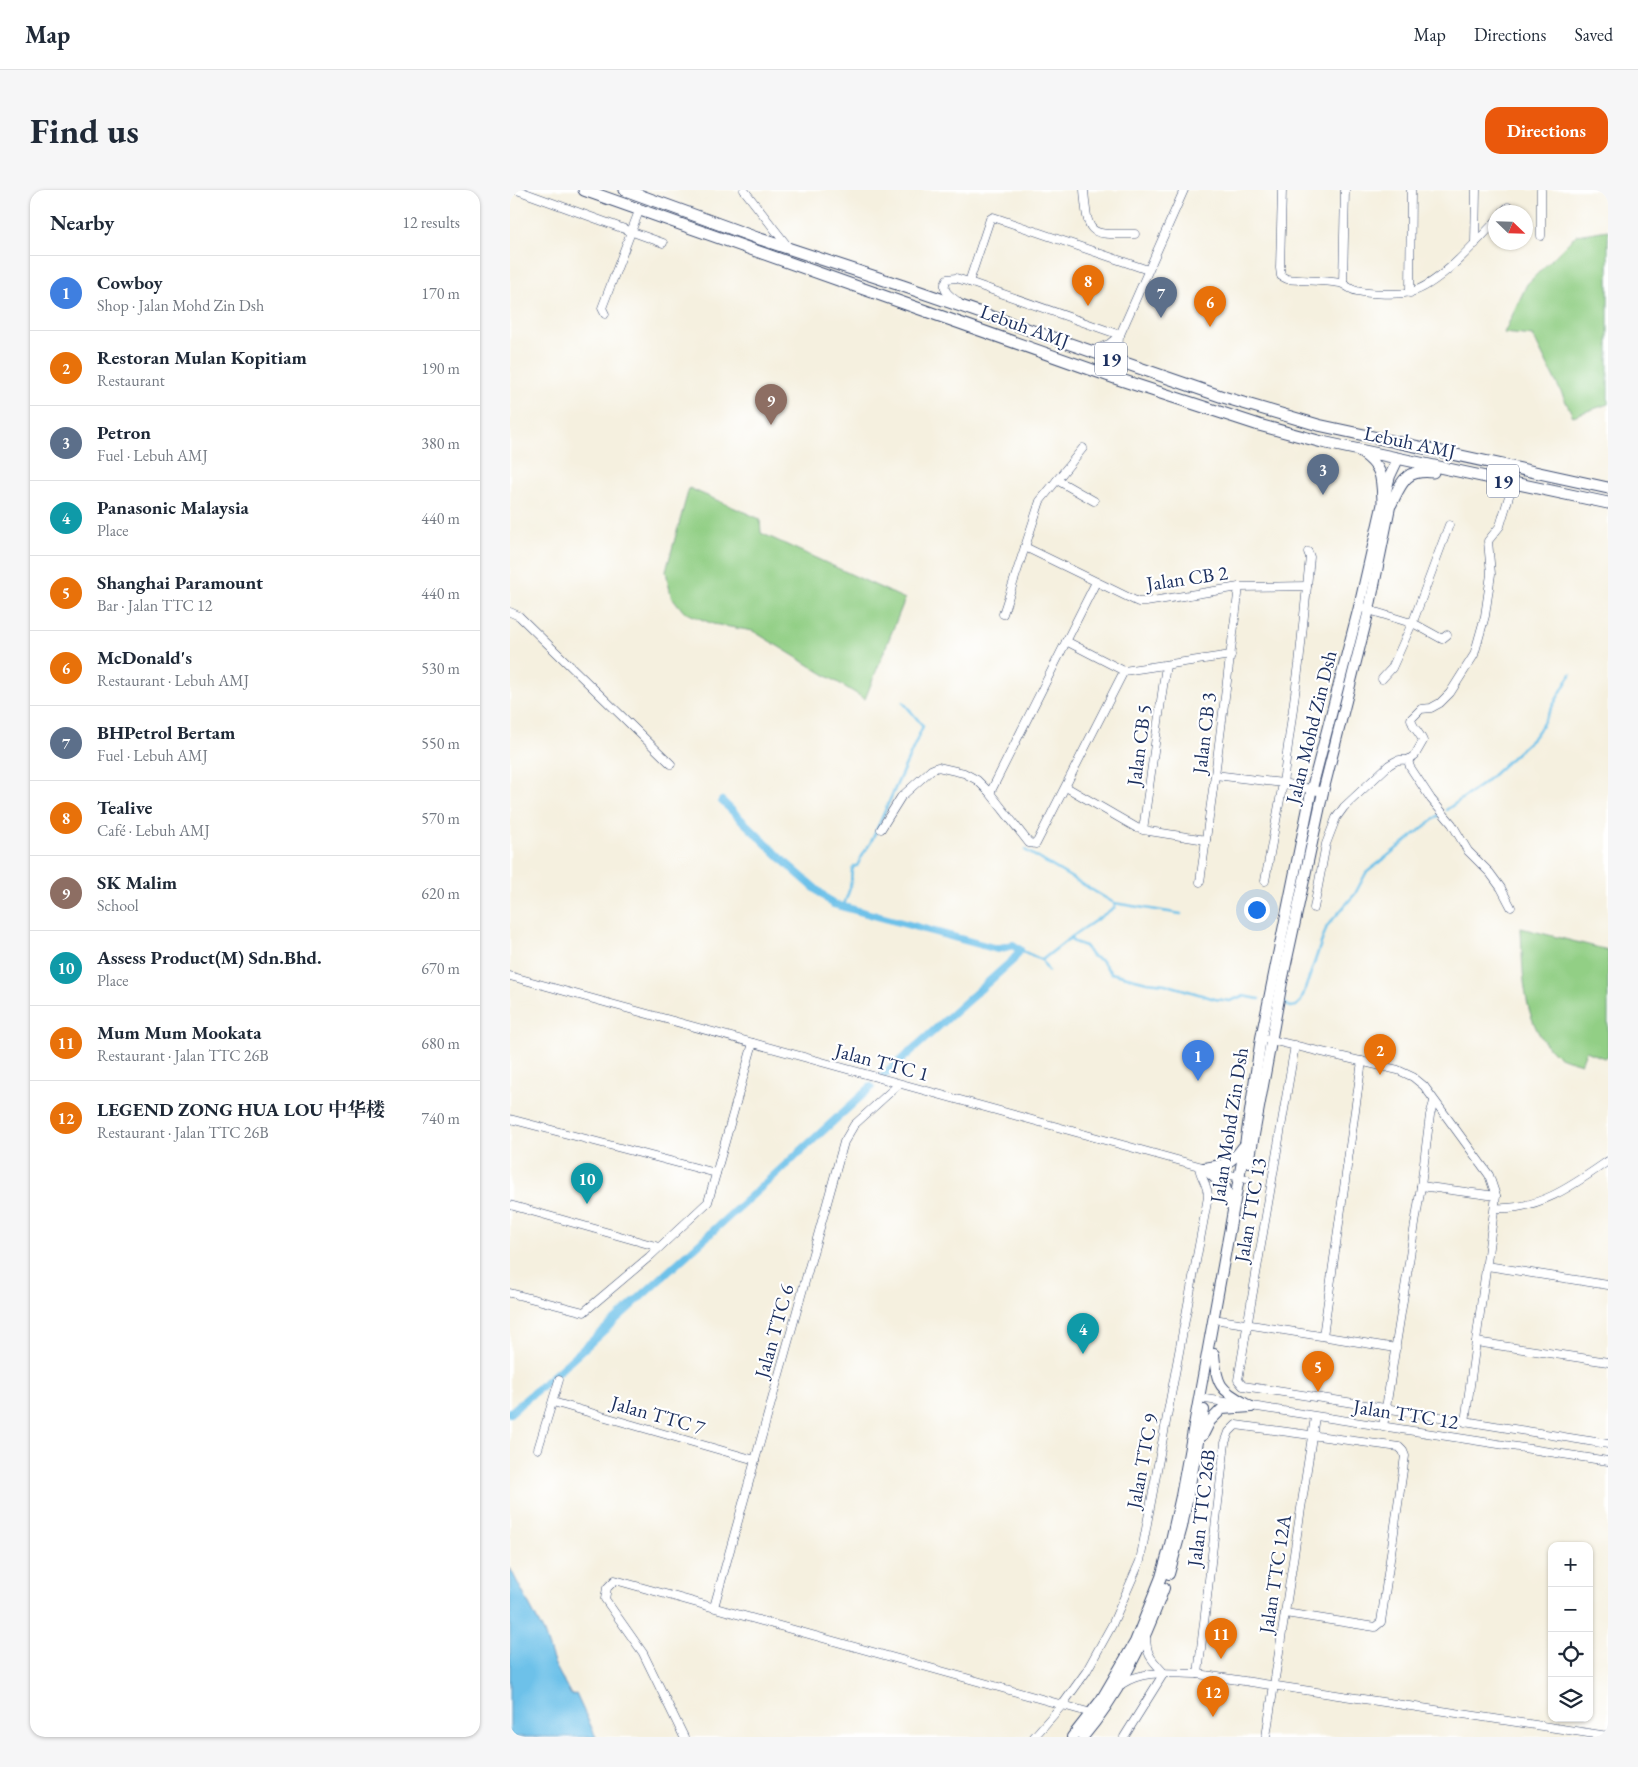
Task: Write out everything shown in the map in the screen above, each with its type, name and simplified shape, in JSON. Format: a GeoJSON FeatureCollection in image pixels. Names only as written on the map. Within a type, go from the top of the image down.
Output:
{"type":"FeatureCollection","features":[{"type":"Feature","properties":{"kind":"highway","name":"Lebuh AMJ"},"geometry":{"type":"LineString","coordinates":[[584,190],[1118,379],[1259,425],[1322,442],[1398,459],[1608,503]]}},
{"type":"Feature","properties":{"kind":"highway","name":"Lebuh AMJ"},"geometry":{"type":"LineString","coordinates":[[626,190],[1223,397],[1318,425],[1608,488]]}},
{"type":"Feature","properties":{"kind":"highway"},"geometry":{"type":"LineString","coordinates":[[1276,413],[1288,422],[1382,444],[1393,450],[1398,459],[1413,451],[1446,457],[1461,455]]}},
{"type":"Feature","properties":{"kind":"highway"},"geometry":{"type":"LineString","coordinates":[[1358,450],[1375,463],[1379,470],[1387,503]]}},
{"type":"Feature","properties":{"kind":"highway"},"geometry":{"type":"LineString","coordinates":[[1387,503],[1404,480],[1416,472],[1460,476],[1469,474]]}},
{"type":"Feature","properties":{"kind":"main road","name":"Jalan Mohd Zin Dsh"},"geometry":{"type":"LineString","coordinates":[[1072,1737],[1095,1714],[1118,1686],[1146,1633],[1167,1579],[1182,1527],[1197,1450],[1202,1399],[1233,1212],[1242,1179],[1245,1145],[1267,1039],[1282,982],[1398,459]]}},
{"type":"Feature","properties":{"kind":"main road","name":"Jalan Mohd Zin Dsh"},"geometry":{"type":"LineString","coordinates":[[1082,1737],[1134,1642],[1161,1577],[1214,1354],[1242,1179],[1312,788],[1364,609]]}},
{"type":"Feature","properties":{"kind":"main road"},"geometry":{"type":"LineString","coordinates":[[1202,1167],[1228,1163],[1235,1158],[1245,1145]]}},
{"type":"Feature","properties":{"kind":"main road"},"geometry":{"type":"LineString","coordinates":[[1202,1167],[1225,1187],[1233,1212]]}},
{"type":"Feature","properties":{"kind":"main road"},"geometry":{"type":"LineString","coordinates":[[1214,1354],[1216,1372],[1221,1386],[1251,1406]]}},
{"type":"Feature","properties":{"kind":"main road"},"geometry":{"type":"LineString","coordinates":[[1197,1450],[1206,1429],[1216,1413],[1222,1409],[1251,1406]]}},
{"type":"Feature","properties":{"kind":"street"},"geometry":{"type":"LineString","coordinates":[[517,190],[663,243]]}},
{"type":"Feature","properties":{"kind":"street"},"geometry":{"type":"LineString","coordinates":[[744,190],[789,248]]}},
{"type":"Feature","properties":{"kind":"street"},"geometry":{"type":"LineString","coordinates":[[1084,190],[1086,218],[1089,226],[1094,231],[1101,234],[1135,234]]}},
{"type":"Feature","properties":{"kind":"street"},"geometry":{"type":"LineString","coordinates":[[1120,362],[1118,348],[1120,335],[1184,190]]}},
{"type":"Feature","properties":{"kind":"street"},"geometry":{"type":"LineString","coordinates":[[1282,190],[1280,268],[1281,276],[1287,279],[1343,283],[1351,290],[1363,292],[1410,292],[1429,283],[1488,229]]}},
{"type":"Feature","properties":{"kind":"street"},"geometry":{"type":"LineString","coordinates":[[1343,283],[1345,190]]}},
{"type":"Feature","properties":{"kind":"street"},"geometry":{"type":"LineString","coordinates":[[1410,292],[1411,190]]}},
{"type":"Feature","properties":{"kind":"street"},"geometry":{"type":"LineString","coordinates":[[1474,244],[1476,190]]}},
{"type":"Feature","properties":{"kind":"street"},"geometry":{"type":"LineString","coordinates":[[1541,190],[1542,236]]}},
{"type":"Feature","properties":{"kind":"street"},"geometry":{"type":"LineString","coordinates":[[605,314],[602,308],[639,211]]}},
{"type":"Feature","properties":{"kind":"street"},"geometry":{"type":"LineString","coordinates":[[969,282],[990,219],[994,217],[1148,270]]}},
{"type":"Feature","properties":{"kind":"street"},"geometry":{"type":"LineString","coordinates":[[960,306],[957,300],[946,293],[945,282],[951,278],[969,282],[1120,335]]}},
{"type":"Feature","properties":{"kind":"street"},"geometry":{"type":"LineString","coordinates":[[1089,351],[1109,344],[1120,335]]}},
{"type":"Feature","properties":{"kind":"street"},"geometry":{"type":"LineString","coordinates":[[1003,614],[1040,501],[1083,448]]}},
{"type":"Feature","properties":{"kind":"street"},"geometry":{"type":"LineString","coordinates":[[1057,480],[1094,500]]}},
{"type":"Feature","properties":{"kind":"street"},"geometry":{"type":"LineString","coordinates":[[1314,908],[1326,844],[1336,818],[1344,807],[1396,759],[1408,760],[1415,754],[1423,742],[1421,735],[1411,723],[1411,720],[1421,709],[1431,708],[1440,703],[1450,693],[1474,655],[1485,616],[1492,574],[1488,541],[1500,526],[1513,483]]}},
{"type":"Feature","properties":{"kind":"street"},"geometry":{"type":"LineString","coordinates":[[1382,679],[1392,668],[1411,622],[1414,619],[1449,525]]}},
{"type":"Feature","properties":{"kind":"street","name":"Jalan CB 2"},"geometry":{"type":"LineString","coordinates":[[1025,546],[1132,600],[1146,602],[1238,587],[1307,586]]}},
{"type":"Feature","properties":{"kind":"street"},"geometry":{"type":"LineString","coordinates":[[1266,881],[1283,783],[1299,664],[1310,557],[1308,552]]}},
{"type":"Feature","properties":{"kind":"street"},"geometry":{"type":"LineString","coordinates":[[990,793],[1096,582]]}},
{"type":"Feature","properties":{"kind":"street","name":"Jalan CB 3"},"geometry":{"type":"LineString","coordinates":[[1200,882],[1231,654],[1238,587]]}},
{"type":"Feature","properties":{"kind":"street"},"geometry":{"type":"LineString","coordinates":[[1364,609],[1411,622],[1442,639],[1447,635]]}},
{"type":"Feature","properties":{"kind":"street"},"geometry":{"type":"LineString","coordinates":[[510,612],[519,616],[671,764]]}},
{"type":"Feature","properties":{"kind":"street"},"geometry":{"type":"LineString","coordinates":[[1066,641],[1124,671],[1231,654]]}},
{"type":"Feature","properties":{"kind":"street","name":"Jalan CB 5"},"geometry":{"type":"LineString","coordinates":[[1143,830],[1166,665]]}},
{"type":"Feature","properties":{"kind":"street"},"geometry":{"type":"LineString","coordinates":[[881,830],[901,797],[934,768],[945,768],[964,773],[977,780],[990,793],[1029,843],[1036,844],[1124,671]]}},
{"type":"Feature","properties":{"kind":"street"},"geometry":{"type":"LineString","coordinates":[[1408,760],[1413,772],[1431,799],[1452,824],[1468,851],[1490,873],[1511,907]]}},
{"type":"Feature","properties":{"kind":"street"},"geometry":{"type":"LineString","coordinates":[[1215,775],[1283,783],[1323,792]]}},
{"type":"Feature","properties":{"kind":"street"},"geometry":{"type":"LineString","coordinates":[[1066,787],[1143,830],[1206,840]]}},
{"type":"Feature","properties":{"kind":"street","name":"Jalan TTC 1"},"geometry":{"type":"LineString","coordinates":[[510,976],[1242,1179]]}},
{"type":"Feature","properties":{"kind":"street"},"geometry":{"type":"LineString","coordinates":[[1267,1039],[1398,1070],[1413,1077],[1424,1086],[1489,1175],[1496,1196],[1495,1208],[1465,1422]]}},
{"type":"Feature","properties":{"kind":"street"},"geometry":{"type":"LineString","coordinates":[[510,1293],[584,1312],[708,1202],[753,1043]]}},
{"type":"Feature","properties":{"kind":"street","name":"Jalan TTC 13"},"geometry":{"type":"LineString","coordinates":[[1295,1045],[1238,1380],[1243,1386],[1387,1407]]}},
{"type":"Feature","properties":{"kind":"street"},"geometry":{"type":"LineString","coordinates":[[1323,1336],[1362,1061]]}},
{"type":"Feature","properties":{"kind":"street","name":"Jalan TTC 6"},"geometry":{"type":"LineString","coordinates":[[714,1607],[844,1142],[854,1125],[899,1084]]}},
{"type":"Feature","properties":{"kind":"street"},"geometry":{"type":"LineString","coordinates":[[1383,1427],[1421,1186],[1430,1115],[1434,1102]]}},
{"type":"Feature","properties":{"kind":"street"},"geometry":{"type":"LineString","coordinates":[[510,1119],[716,1173]]}},
{"type":"Feature","properties":{"kind":"street"},"geometry":{"type":"LineString","coordinates":[[1495,1208],[1510,1209],[1526,1205],[1566,1190],[1608,1161]]}},
{"type":"Feature","properties":{"kind":"street","name":"Jalan TTC 9"},"geometry":{"type":"LineString","coordinates":[[1034,1737],[1064,1704],[1086,1672],[1112,1625],[1140,1561],[1208,1197],[1208,1189],[1200,1172],[1202,1167]]}},
{"type":"Feature","properties":{"kind":"street"},"geometry":{"type":"LineString","coordinates":[[1421,1186],[1496,1196]]}},
{"type":"Feature","properties":{"kind":"street"},"geometry":{"type":"LineString","coordinates":[[510,1206],[659,1247]]}},
{"type":"Feature","properties":{"kind":"street"},"geometry":{"type":"LineString","coordinates":[[1487,1266],[1608,1285]]}},
{"type":"Feature","properties":{"kind":"street"},"geometry":{"type":"LineString","coordinates":[[1220,1320],[1396,1348]]}},
{"type":"Feature","properties":{"kind":"street"},"geometry":{"type":"LineString","coordinates":[[1476,1342],[1608,1362]]}},
{"type":"Feature","properties":{"kind":"street"},"geometry":{"type":"LineString","coordinates":[[538,1449],[559,1380]]}},
{"type":"Feature","properties":{"kind":"street","name":"Jalan TTC 12"},"geometry":{"type":"LineString","coordinates":[[1202,1399],[1608,1461]]}},
{"type":"Feature","properties":{"kind":"street","name":"Jalan TTC 7"},"geometry":{"type":"LineString","coordinates":[[552,1402],[755,1460]]}},
{"type":"Feature","properties":{"kind":"street"},"geometry":{"type":"LineString","coordinates":[[1387,1407],[1465,1422],[1608,1444]]}},
{"type":"Feature","properties":{"kind":"street","name":"Jalan TTC 12A"},"geometry":{"type":"LineString","coordinates":[[1266,1737],[1315,1417]]}},
{"type":"Feature","properties":{"kind":"street","name":"Jalan TTC 26B"},"geometry":{"type":"LineString","coordinates":[[1198,1674],[1225,1443],[1229,1432],[1236,1425],[1312,1435]]}},
{"type":"Feature","properties":{"kind":"street"},"geometry":{"type":"LineString","coordinates":[[1285,1613],[1375,1627],[1381,1622],[1406,1456],[1404,1450],[1400,1447],[1312,1435]]}},
{"type":"Feature","properties":{"kind":"street"},"geometry":{"type":"LineString","coordinates":[[684,1737],[643,1653],[605,1599],[605,1593],[610,1584],[615,1580],[1095,1714]]}},
{"type":"Feature","properties":{"kind":"street"},"geometry":{"type":"LineString","coordinates":[[1146,1633],[1146,1648],[1149,1656],[1164,1674]]}},
{"type":"Feature","properties":{"kind":"street"},"geometry":{"type":"LineString","coordinates":[[1124,1737],[1164,1674]]}},
{"type":"Feature","properties":{"kind":"street"},"geometry":{"type":"LineString","coordinates":[[1118,1686],[1137,1676],[1198,1674],[1608,1736]]}},
{"type":"Feature","properties":{"kind":"green space"},"geometry":{"type":"Polygon","coordinates":[[[1608,230],[1608,404],[1573,416],[1533,336],[1504,333],[1527,284],[1576,235],[1608,230]]]}},
{"type":"Feature","properties":{"kind":"green space"},"geometry":{"type":"Polygon","coordinates":[[[689,488],[760,519],[761,533],[905,599],[865,699],[753,631],[713,624],[684,612],[671,596],[666,571],[689,488]]]}},
{"type":"Feature","properties":{"kind":"green space"},"geometry":{"type":"Polygon","coordinates":[[[1521,928],[1608,950],[1608,1056],[1604,1058],[1586,1051],[1581,1064],[1562,1058],[1543,1039],[1529,1010],[1522,960],[1521,928]]]}},
{"type":"Feature","properties":{"kind":"water"},"geometry":{"type":"Polygon","coordinates":[[[510,1568],[544,1633],[554,1663],[571,1695],[576,1694],[596,1737],[510,1737],[510,1568]]]}},
{"type":"Feature","properties":{"kind":"waterway"},"geometry":{"type":"LineString","coordinates":[[1446,810],[1483,784],[1533,738],[1571,674]]}},
{"type":"Feature","properties":{"kind":"waterway"},"geometry":{"type":"LineString","coordinates":[[843,907],[850,889],[853,868],[857,866],[871,842],[923,726],[903,702]]}},
{"type":"Feature","properties":{"kind":"waterway"},"geometry":{"type":"LineString","coordinates":[[722,801],[787,864],[833,904],[997,949],[1013,945],[1020,950],[1013,960],[883,1076]]}},
{"type":"Feature","properties":{"kind":"waterway"},"geometry":{"type":"LineString","coordinates":[[1285,1003],[1290,1007],[1296,1006],[1301,1001],[1327,926],[1355,894],[1366,873],[1439,815]]}},
{"type":"Feature","properties":{"kind":"waterway"},"geometry":{"type":"LineString","coordinates":[[1020,950],[1042,960],[1115,907],[1114,903],[1025,850]]}},
{"type":"Feature","properties":{"kind":"waterway"},"geometry":{"type":"LineString","coordinates":[[1114,903],[1181,914]]}},
{"type":"Feature","properties":{"kind":"waterway"},"geometry":{"type":"LineString","coordinates":[[1070,939],[1085,946],[1092,956],[1102,961],[1111,973],[1147,982],[1165,984],[1215,999],[1230,1001],[1243,996],[1259,999]]}},
{"type":"Feature","properties":{"kind":"waterway"},"geometry":{"type":"LineString","coordinates":[[1042,960],[1048,971]]}},
{"type":"Feature","properties":{"kind":"waterway"},"geometry":{"type":"LineString","coordinates":[[510,1413],[568,1363],[871,1087]]}},
{"type":"Feature","properties":{"kind":"place","name":"Tealive"},"geometry":{"type":"Point","coordinates":[1088,306]}},
{"type":"Feature","properties":{"kind":"place","name":"BHPetrol Bertam"},"geometry":{"type":"Point","coordinates":[1161,318]}},
{"type":"Feature","properties":{"kind":"place","name":"McDonald's"},"geometry":{"type":"Point","coordinates":[1210,327]}},
{"type":"Feature","properties":{"kind":"place","name":"SK Malim"},"geometry":{"type":"Point","coordinates":[771,425]}},
{"type":"Feature","properties":{"kind":"place","name":"Petron"},"geometry":{"type":"Point","coordinates":[1323,495]}},
{"type":"Feature","properties":{"kind":"place","name":"Restoran Mulan Kopitiam"},"geometry":{"type":"Point","coordinates":[1380,1075]}},
{"type":"Feature","properties":{"kind":"place","name":"Cowboy"},"geometry":{"type":"Point","coordinates":[1198,1081]}},
{"type":"Feature","properties":{"kind":"place","name":"Assess Product(M) Sdn.Bhd."},"geometry":{"type":"Point","coordinates":[587,1204]}},
{"type":"Feature","properties":{"kind":"place","name":"Panasonic Malaysia"},"geometry":{"type":"Point","coordinates":[1083,1354]}},
{"type":"Feature","properties":{"kind":"place","name":"Shanghai Paramount"},"geometry":{"type":"Point","coordinates":[1318,1392]}},
{"type":"Feature","properties":{"kind":"place","name":"Mum Mum Mookata"},"geometry":{"type":"Point","coordinates":[1221,1659]}},
{"type":"Feature","properties":{"kind":"place","name":"LEGEND ZONG HUA LOU 中华楼"},"geometry":{"type":"Point","coordinates":[1213,1717]}}]}
